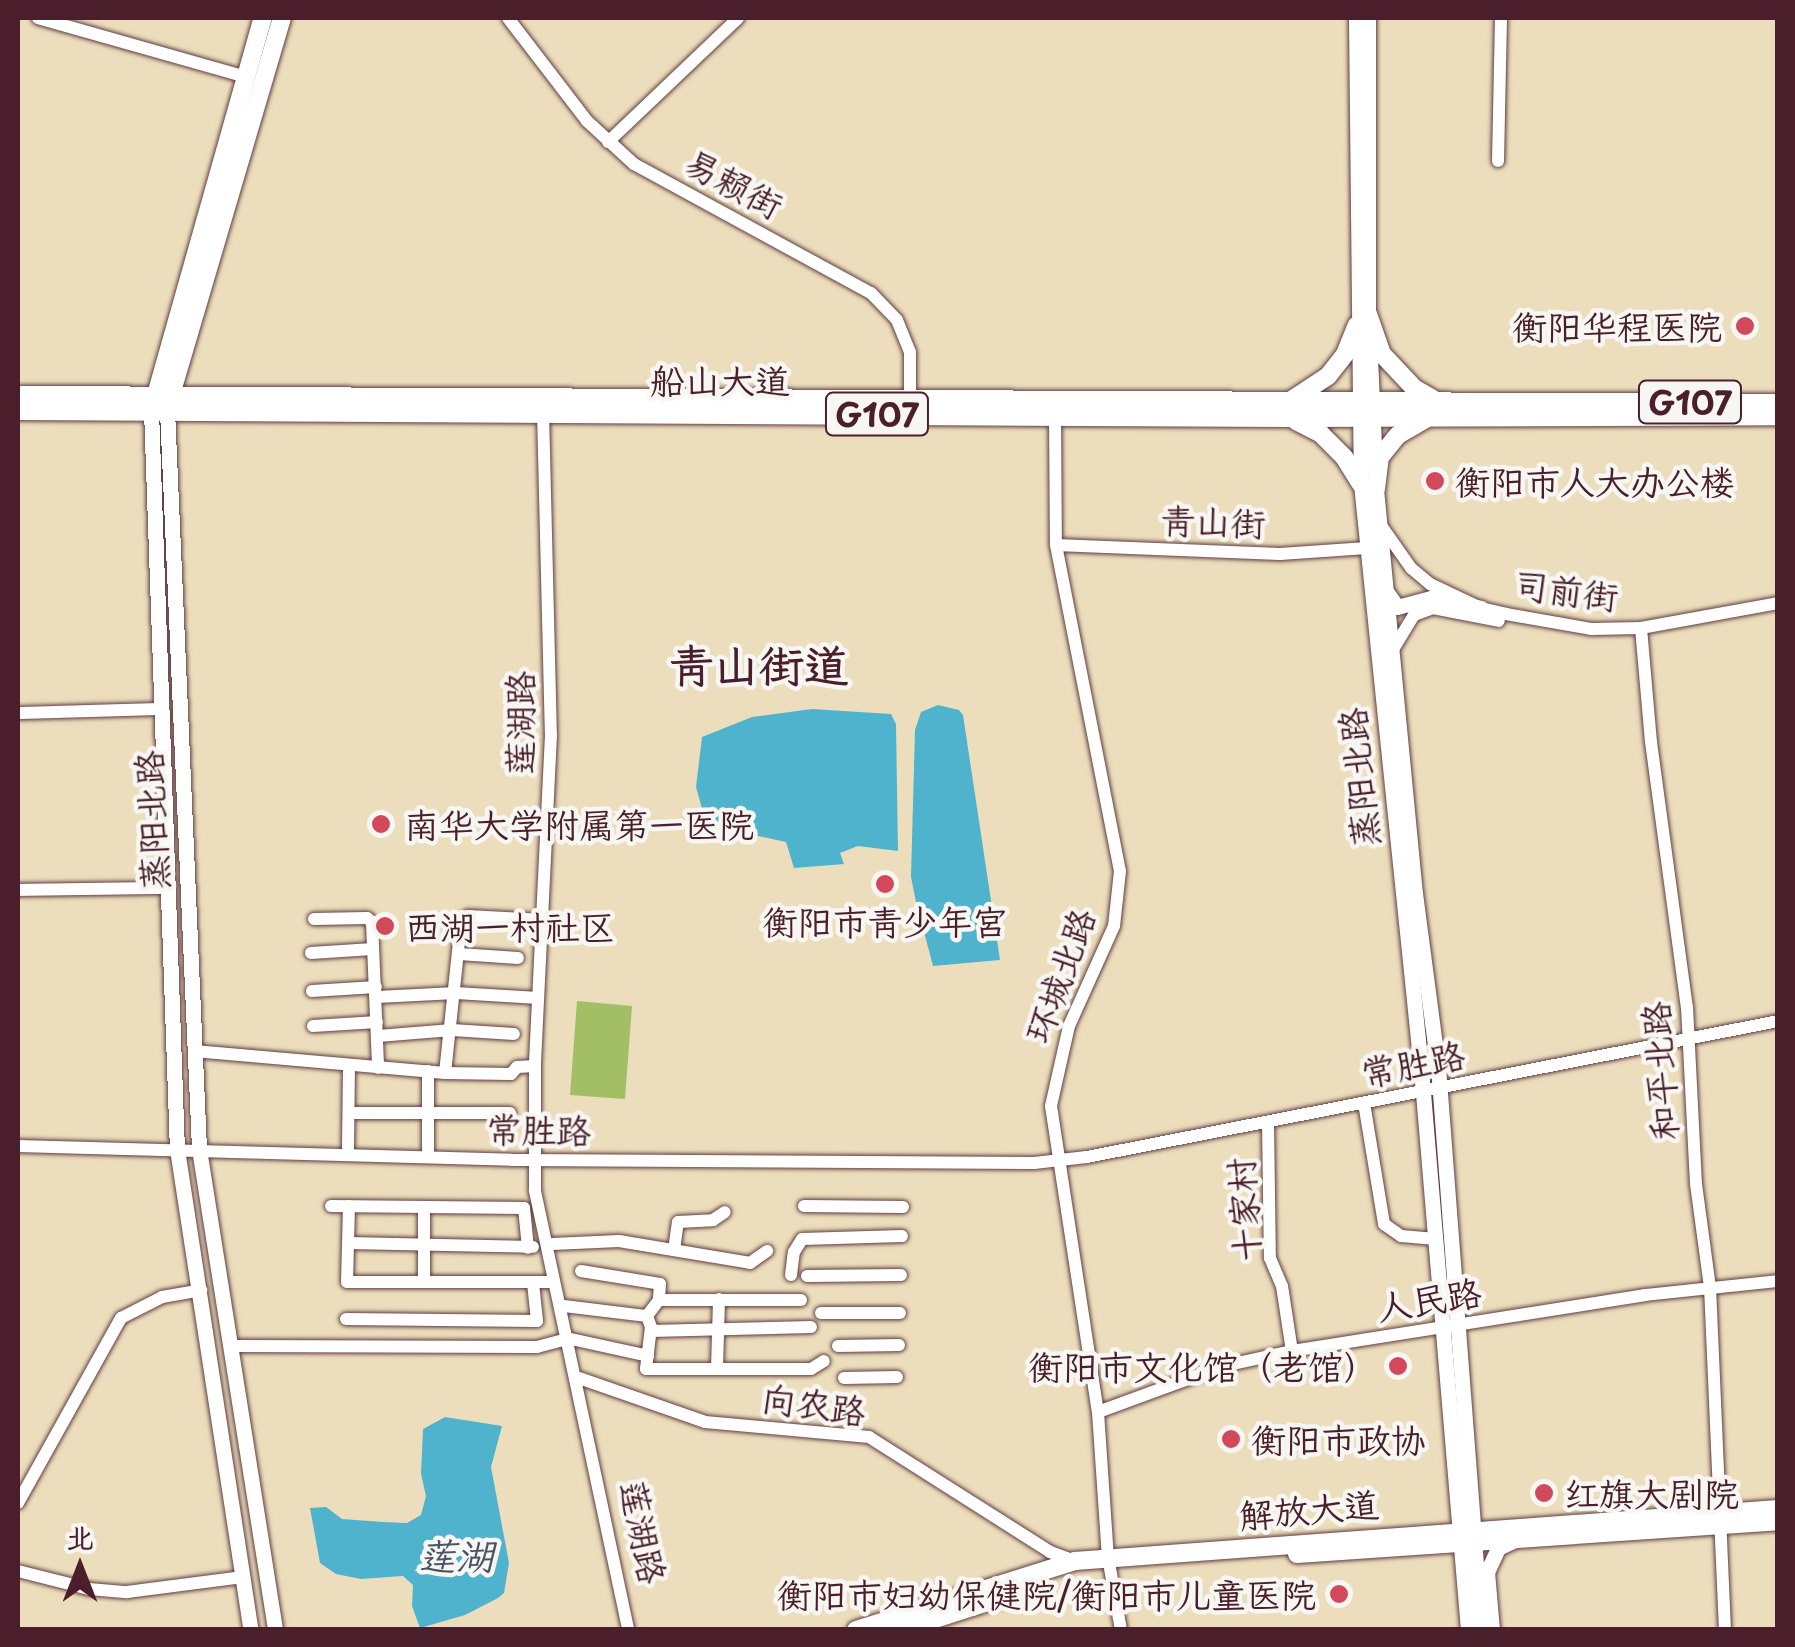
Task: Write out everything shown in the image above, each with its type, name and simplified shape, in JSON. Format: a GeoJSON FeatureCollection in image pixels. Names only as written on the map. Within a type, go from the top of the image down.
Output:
{"type":"FeatureCollection","features":[{"type":"Feature","properties":{"kind":"highway","name":"蒸阳北路"},"geometry":{"type":"LineString","coordinates":[[161,402],[264,18]]}},
{"type":"Feature","properties":{"kind":"highway","name":"蒸阳北路"},"geometry":{"type":"LineString","coordinates":[[161,402],[282,18]]}},
{"type":"Feature","properties":{"kind":"highway"},"geometry":{"type":"LineString","coordinates":[[1362,319],[1382,354],[1435,409],[1398,435],[1380,457],[1368,486],[1321,434],[1290,410],[1328,376],[1345,354],[1362,319]]}},
{"type":"Feature","properties":{"kind":"highway","name":"船山大道"},"geometry":{"type":"LineString","coordinates":[[18,395],[543,412],[1055,415],[1602,408]]}},
{"type":"Feature","properties":{"kind":"highway","name":"船山大道"},"geometry":{"type":"LineString","coordinates":[[18,411],[161,402],[910,398],[1290,410]]}},
{"type":"Feature","properties":{"kind":"highway","name":"G107"},"geometry":{"type":"LineString","coordinates":[[1602,408],[1778,403]]}},
{"type":"Feature","properties":{"kind":"highway","name":"G107"},"geometry":{"type":"LineString","coordinates":[[1602,408],[1778,416]]}},
{"type":"Feature","properties":{"kind":"highway","name":"解放大道"},"geometry":{"type":"LineString","coordinates":[[1467,1536],[1516,1539],[1720,1519],[1778,1508]]}},
{"type":"Feature","properties":{"kind":"highway","name":"解放大道"},"geometry":{"type":"LineString","coordinates":[[856,1630],[1074,1561],[1108,1562],[1720,1519],[1778,1522]]}},
{"type":"Feature","properties":{"kind":"highway","name":"解放大道"},"geometry":{"type":"LineString","coordinates":[[901,1630],[929,1626],[1108,1562]]}},
{"type":"Feature","properties":{"kind":"main road","name":"蒸阳北路"},"geometry":{"type":"LineString","coordinates":[[1356,18],[1367,548],[1422,1091],[1439,1326],[1467,1536]]}},
{"type":"Feature","properties":{"kind":"main road","name":"蒸阳北路"},"geometry":{"type":"LineString","coordinates":[[1362,319],[1368,18]]}},
{"type":"Feature","properties":{"kind":"main road","name":"蒸阳北路"},"geometry":{"type":"LineString","coordinates":[[161,402],[161,709],[177,1145],[250,1630]]}},
{"type":"Feature","properties":{"kind":"main road","name":"蒸阳北路"},"geometry":{"type":"LineString","coordinates":[[161,402],[199,1146],[234,1346],[274,1630]]}},
{"type":"Feature","properties":{"kind":"main road","name":"蒸阳北路"},"geometry":{"type":"LineString","coordinates":[[1368,486],[1380,524],[1440,1088],[1460,1324],[1467,1536]]}},
{"type":"Feature","properties":{"kind":"main road"},"geometry":{"type":"LineString","coordinates":[[1386,591],[1396,607],[1431,598],[1480,608]]}},
{"type":"Feature","properties":{"kind":"main road"},"geometry":{"type":"LineString","coordinates":[[1467,1536],[1468,1630]]}},
{"type":"Feature","properties":{"kind":"main road"},"geometry":{"type":"LineString","coordinates":[[1467,1536],[1481,1630]]}},
{"type":"Feature","properties":{"kind":"main road"},"geometry":{"type":"LineString","coordinates":[[1492,1630],[1487,1572],[1498,1548],[1516,1539]]}},
{"type":"Feature","properties":{"kind":"street"},"geometry":{"type":"LineString","coordinates":[[38,18],[246,77]]}},
{"type":"Feature","properties":{"kind":"street","name":"易赖街"},"geometry":{"type":"LineString","coordinates":[[508,18],[608,142],[634,164],[871,293],[897,320],[910,352],[910,398]]}},
{"type":"Feature","properties":{"kind":"street"},"geometry":{"type":"LineString","coordinates":[[608,142],[738,18]]}},
{"type":"Feature","properties":{"kind":"street"},"geometry":{"type":"LineString","coordinates":[[1498,161],[1501,18]]}},
{"type":"Feature","properties":{"kind":"street","name":"莲湖路"},"geometry":{"type":"LineString","coordinates":[[543,412],[551,735],[535,1066],[536,1158],[553,1282],[579,1378],[631,1630]]}},
{"type":"Feature","properties":{"kind":"street","name":"环城北路"},"geometry":{"type":"LineString","coordinates":[[1055,415],[1056,545],[1120,871],[1114,926],[1069,1026],[1052,1106],[1098,1412],[1108,1562],[1121,1630]]}},
{"type":"Feature","properties":{"kind":"street","name":"司前街"},"geometry":{"type":"LineString","coordinates":[[1380,524],[1411,568],[1444,593],[1480,608],[1591,629],[1641,631]]}},
{"type":"Feature","properties":{"kind":"street","name":"青山街"},"geometry":{"type":"LineString","coordinates":[[1056,545],[1280,554],[1367,548]]}},
{"type":"Feature","properties":{"kind":"street","name":"司前街"},"geometry":{"type":"LineString","coordinates":[[1391,653],[1402,628],[1414,615],[1432,608],[1590,636],[1778,607]]}},
{"type":"Feature","properties":{"kind":"street","name":"和平北路"},"geometry":{"type":"LineString","coordinates":[[1641,631],[1688,1038],[1696,1184],[1710,1286],[1725,1630]]}},
{"type":"Feature","properties":{"kind":"street"},"geometry":{"type":"LineString","coordinates":[[18,713],[161,709]]}},
{"type":"Feature","properties":{"kind":"street"},"geometry":{"type":"LineString","coordinates":[[18,890],[168,888]]}},
{"type":"Feature","properties":{"kind":"street"},"geometry":{"type":"LineString","coordinates":[[445,1072],[461,923],[468,916],[542,920]]}},
{"type":"Feature","properties":{"kind":"street"},"geometry":{"type":"LineString","coordinates":[[314,919],[367,918],[372,922],[378,1068]]}},
{"type":"Feature","properties":{"kind":"street"},"geometry":{"type":"LineString","coordinates":[[311,953],[373,949]]}},
{"type":"Feature","properties":{"kind":"street"},"geometry":{"type":"LineString","coordinates":[[459,954],[518,958]]}},
{"type":"Feature","properties":{"kind":"street"},"geometry":{"type":"LineString","coordinates":[[312,991],[538,998]]}},
{"type":"Feature","properties":{"kind":"street","name":"常胜路"},"geometry":{"type":"LineString","coordinates":[[18,1143],[536,1158],[1059,1159],[1268,1122],[1778,1021]]}},
{"type":"Feature","properties":{"kind":"street"},"geometry":{"type":"LineString","coordinates":[[313,1026],[514,1034]]}},
{"type":"Feature","properties":{"kind":"street"},"geometry":{"type":"LineString","coordinates":[[194,1051],[428,1072],[512,1074],[517,1067],[535,1066]]}},
{"type":"Feature","properties":{"kind":"street"},"geometry":{"type":"LineString","coordinates":[[348,1148],[349,1066]]}},
{"type":"Feature","properties":{"kind":"street"},"geometry":{"type":"LineString","coordinates":[[428,1072],[428,1151]]}},
{"type":"Feature","properties":{"kind":"street"},"geometry":{"type":"LineString","coordinates":[[1364,1103],[1384,1224],[1401,1236],[1433,1239]]}},
{"type":"Feature","properties":{"kind":"street"},"geometry":{"type":"LineString","coordinates":[[350,1113],[510,1113]]}},
{"type":"Feature","properties":{"kind":"street","name":"十家村"},"geometry":{"type":"LineString","coordinates":[[1268,1122],[1270,1258],[1282,1286],[1292,1351]]}},
{"type":"Feature","properties":{"kind":"street","name":"常胜路"},"geometry":{"type":"LineString","coordinates":[[199,1146],[348,1148],[536,1158]]}},
{"type":"Feature","properties":{"kind":"street"},"geometry":{"type":"LineString","coordinates":[[331,1206],[524,1208],[528,1248]]}},
{"type":"Feature","properties":{"kind":"street"},"geometry":{"type":"LineString","coordinates":[[349,1206],[348,1282],[553,1282]]}},
{"type":"Feature","properties":{"kind":"street"},"geometry":{"type":"LineString","coordinates":[[804,1206],[903,1206]]}},
{"type":"Feature","properties":{"kind":"street"},"geometry":{"type":"LineString","coordinates":[[424,1207],[424,1282]]}},
{"type":"Feature","properties":{"kind":"street"},"geometry":{"type":"LineString","coordinates":[[674,1250],[678,1222],[713,1220],[726,1212]]}},
{"type":"Feature","properties":{"kind":"street"},"geometry":{"type":"LineString","coordinates":[[792,1275],[794,1252],[802,1239],[902,1236]]}},
{"type":"Feature","properties":{"kind":"street"},"geometry":{"type":"LineString","coordinates":[[348,1243],[528,1248],[619,1241],[750,1264],[767,1251]]}},
{"type":"Feature","properties":{"kind":"street","name":"莲湖路"},"geometry":{"type":"LineString","coordinates":[[549,1244],[631,1630]]}},
{"type":"Feature","properties":{"kind":"street"},"geometry":{"type":"LineString","coordinates":[[581,1271],[660,1284],[658,1300],[647,1316],[651,1331],[646,1369],[811,1369],[824,1361]]}},
{"type":"Feature","properties":{"kind":"street"},"geometry":{"type":"LineString","coordinates":[[807,1276],[901,1275]]}},
{"type":"Feature","properties":{"kind":"street","name":"人民路"},"geometry":{"type":"LineString","coordinates":[[1098,1412],[1224,1366],[1292,1351],[1710,1286],[1778,1281]]}},
{"type":"Feature","properties":{"kind":"street"},"geometry":{"type":"LineString","coordinates":[[346,1320],[536,1321],[533,1282]]}},
{"type":"Feature","properties":{"kind":"street"},"geometry":{"type":"LineString","coordinates":[[18,1503],[121,1318],[162,1296],[200,1290]]}},
{"type":"Feature","properties":{"kind":"street"},"geometry":{"type":"LineString","coordinates":[[717,1368],[718,1299]]}},
{"type":"Feature","properties":{"kind":"street"},"geometry":{"type":"LineString","coordinates":[[658,1300],[801,1300]]}},
{"type":"Feature","properties":{"kind":"street"},"geometry":{"type":"LineString","coordinates":[[564,1306],[647,1316]]}},
{"type":"Feature","properties":{"kind":"street"},"geometry":{"type":"LineString","coordinates":[[821,1314],[900,1313]]}},
{"type":"Feature","properties":{"kind":"street"},"geometry":{"type":"LineString","coordinates":[[651,1331],[811,1328]]}},
{"type":"Feature","properties":{"kind":"street"},"geometry":{"type":"LineString","coordinates":[[234,1346],[537,1347],[568,1340],[648,1356]]}},
{"type":"Feature","properties":{"kind":"street"},"geometry":{"type":"LineString","coordinates":[[838,1346],[899,1345]]}},
{"type":"Feature","properties":{"kind":"street","name":"向农路"},"geometry":{"type":"LineString","coordinates":[[579,1378],[705,1422],[869,1438],[1050,1552],[1074,1561]]}},
{"type":"Feature","properties":{"kind":"street"},"geometry":{"type":"LineString","coordinates":[[844,1378],[897,1378]]}},
{"type":"Feature","properties":{"kind":"street"},"geometry":{"type":"LineString","coordinates":[[18,1570],[88,1590],[127,1592],[243,1577]]}},
{"type":"Feature","properties":{"kind":"green space"},"geometry":{"type":"Polygon","coordinates":[[[577,1001],[632,1006],[625,1099],[570,1095],[577,1001]]]}},
{"type":"Feature","properties":{"kind":"water"},"geometry":{"type":"Polygon","coordinates":[[[938,705],[959,710],[963,715],[1000,960],[933,966],[916,902],[911,877],[915,730],[921,712],[938,705]]]}},
{"type":"Feature","properties":{"kind":"water"},"geometry":{"type":"Polygon","coordinates":[[[812,709],[891,714],[896,724],[898,851],[858,846],[840,853],[844,864],[794,868],[786,842],[722,828],[705,819],[696,787],[702,737],[752,717],[812,709]]]}},
{"type":"Feature","properties":{"kind":"water","name":"莲湖"},"geometry":{"type":"Polygon","coordinates":[[[445,1417],[502,1426],[491,1467],[509,1563],[504,1593],[498,1598],[465,1615],[420,1628],[412,1606],[413,1585],[403,1576],[361,1579],[336,1574],[320,1563],[310,1508],[326,1507],[342,1519],[383,1522],[407,1523],[421,1515],[426,1496],[421,1474],[423,1429],[445,1417]]]}},
{"type":"Feature","properties":{"kind":"place","name":"衡阳华程医院"},"geometry":{"type":"Point","coordinates":[1745,326]}},
{"type":"Feature","properties":{"kind":"place","name":"衡阳市人大办公楼"},"geometry":{"type":"Point","coordinates":[1435,481]}},
{"type":"Feature","properties":{"kind":"place","name":"南华大学附属第一医院"},"geometry":{"type":"Point","coordinates":[381,824]}},
{"type":"Feature","properties":{"kind":"place","name":"衡阳市青少年宫"},"geometry":{"type":"Point","coordinates":[885,884]}},
{"type":"Feature","properties":{"kind":"place","name":"西湖一村社区"},"geometry":{"type":"Point","coordinates":[385,926]}},
{"type":"Feature","properties":{"kind":"place","name":"衡阳市文化馆（老馆）"},"geometry":{"type":"Point","coordinates":[1398,1366]}},
{"type":"Feature","properties":{"kind":"place","name":"衡阳市政协"},"geometry":{"type":"Point","coordinates":[1231,1439]}},
{"type":"Feature","properties":{"kind":"place","name":"红旗大剧院"},"geometry":{"type":"Point","coordinates":[1544,1493]}},
{"type":"Feature","properties":{"kind":"place","name":"衡阳市妇幼保健院/衡阳市儿童医院"},"geometry":{"type":"Point","coordinates":[1339,1594]}},
{"type":"Feature","properties":{"kind":"district","name":"青山街道"},"geometry":{"type":"Point","coordinates":[759,664]}}]}
